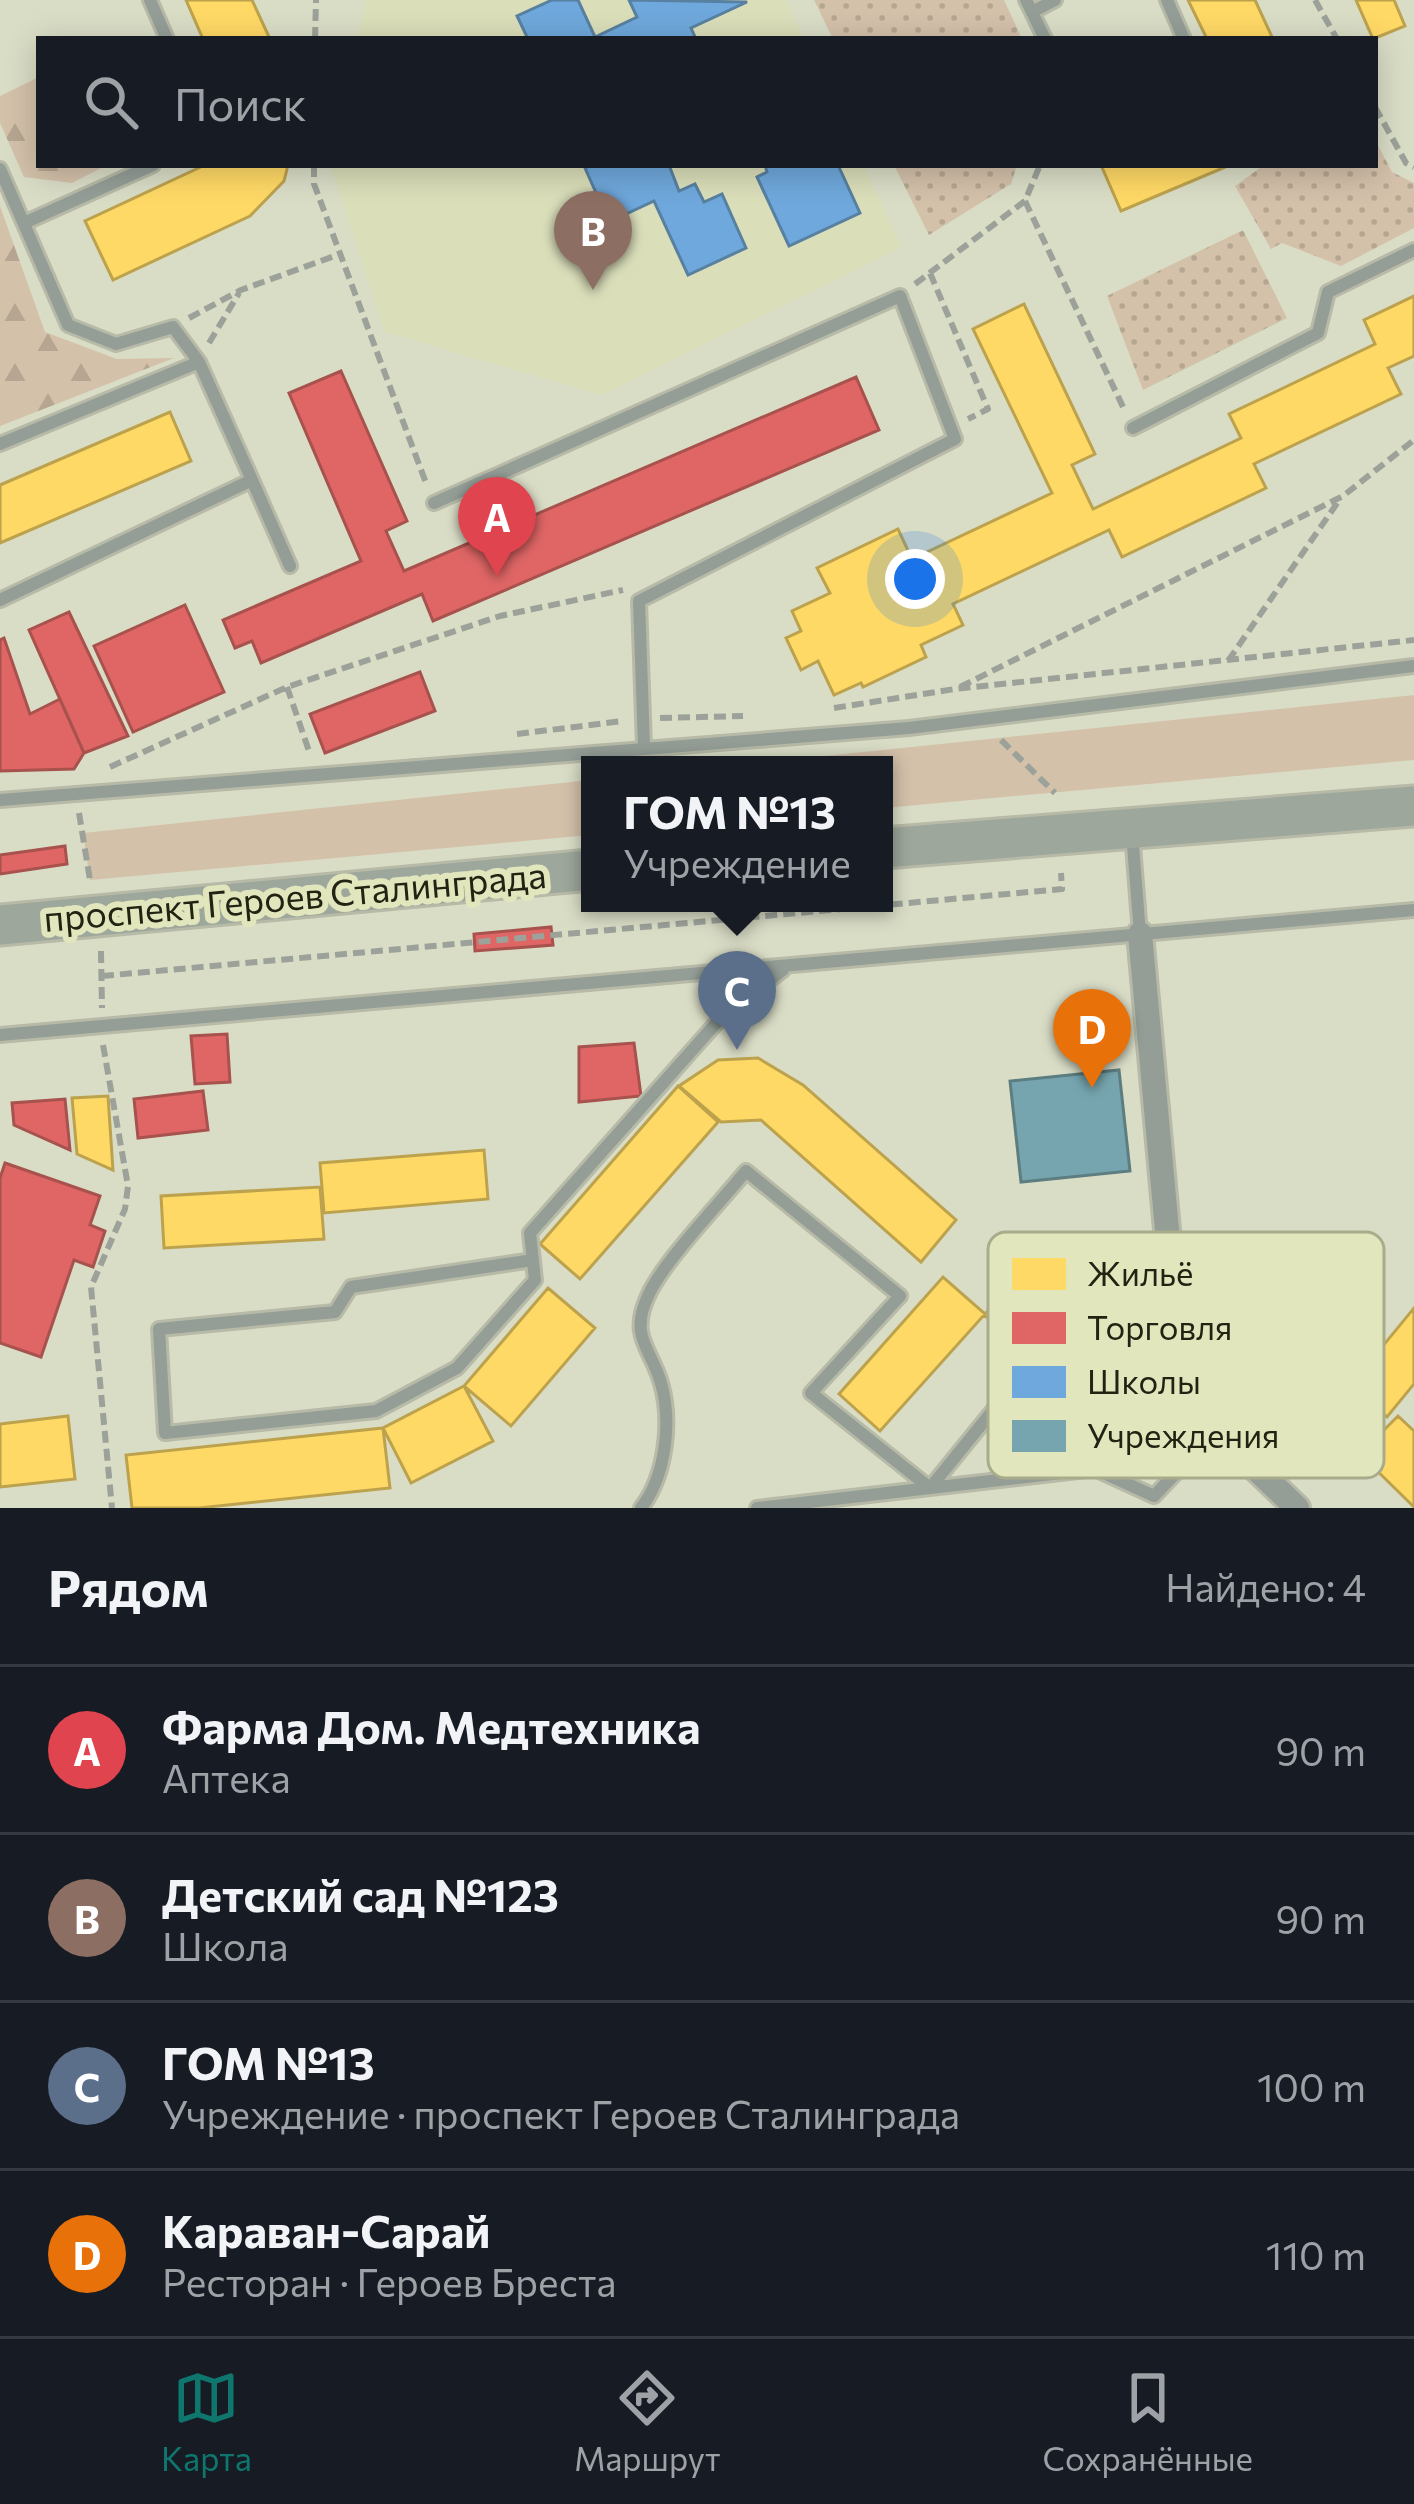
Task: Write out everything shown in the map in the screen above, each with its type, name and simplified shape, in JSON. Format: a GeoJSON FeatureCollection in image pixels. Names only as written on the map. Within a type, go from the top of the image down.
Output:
{"type":"FeatureCollection","features":[{"type":"Feature","properties":{"kind":"main road"},"geometry":{"type":"LineString","coordinates":[[893,847],[1414,806]]}},
{"type":"Feature","properties":{"kind":"main road","name":"проспект Героев Сталинграда"},"geometry":{"type":"LineString","coordinates":[[0,925],[581,871]]}},
{"type":"Feature","properties":{"kind":"street"},"geometry":{"type":"LineString","coordinates":[[1141,934],[1168,1232]]}},
{"type":"Feature","properties":{"kind":"street"},"geometry":{"type":"LineString","coordinates":[[1265,1478],[1297,1508]]}},
{"type":"Feature","properties":{"kind":"lane"},"geometry":{"type":"LineString","coordinates":[[150,0],[166,36]]}},
{"type":"Feature","properties":{"kind":"lane"},"geometry":{"type":"LineString","coordinates":[[1044,36],[1029,6],[1055,0]]}},
{"type":"Feature","properties":{"kind":"lane"},"geometry":{"type":"LineString","coordinates":[[1167,0],[1183,36]]}},
{"type":"Feature","properties":{"kind":"lane"},"geometry":{"type":"LineString","coordinates":[[24,224],[146,168]]}},
{"type":"Feature","properties":{"kind":"lane"},"geometry":{"type":"LineString","coordinates":[[0,169],[68,325],[116,344],[173,327],[199,362],[290,566]]}},
{"type":"Feature","properties":{"kind":"lane"},"geometry":{"type":"LineString","coordinates":[[1132,428],[1318,333],[1328,292],[1414,250]]}},
{"type":"Feature","properties":{"kind":"lane"},"geometry":{"type":"LineString","coordinates":[[434,503],[900,296],[955,439],[639,602],[644,747]]}},
{"type":"Feature","properties":{"kind":"lane"},"geometry":{"type":"LineString","coordinates":[[0,444],[199,362]]}},
{"type":"Feature","properties":{"kind":"lane"},"geometry":{"type":"LineString","coordinates":[[0,601],[252,480]]}},
{"type":"Feature","properties":{"kind":"lane"},"geometry":{"type":"LineString","coordinates":[[0,800],[909,728],[1414,666]]}},
{"type":"Feature","properties":{"kind":"lane"},"geometry":{"type":"LineString","coordinates":[[1132,829],[1141,934]]}},
{"type":"Feature","properties":{"kind":"lane"},"geometry":{"type":"LineString","coordinates":[[0,1036],[1414,910]]}},
{"type":"Feature","properties":{"kind":"lane"},"geometry":{"type":"LineString","coordinates":[[533,1261],[351,1287],[335,1312],[159,1329],[165,1433],[376,1411],[457,1368],[535,1280],[533,1261],[530,1233],[726,1012],[788,967]]}},
{"type":"Feature","properties":{"kind":"lane"},"geometry":{"type":"LineString","coordinates":[[641,1508],[651,1496],[666,1442],[661,1383],[639,1341],[648,1296],[746,1171],[900,1296],[811,1393],[930,1488]]}},
{"type":"Feature","properties":{"kind":"lane"},"geometry":{"type":"LineString","coordinates":[[930,1488],[988,1417]]}},
{"type":"Feature","properties":{"kind":"lane"},"geometry":{"type":"LineString","coordinates":[[757,1508],[1017,1478]]}},
{"type":"Feature","properties":{"kind":"lane"},"geometry":{"type":"LineString","coordinates":[[1115,1478],[1154,1496],[1171,1478]]}},
{"type":"Feature","properties":{"kind":"path"},"geometry":{"type":"LineString","coordinates":[[315,36],[316,0]]}},
{"type":"Feature","properties":{"kind":"path"},"geometry":{"type":"LineString","coordinates":[[1315,0],[1335,36]]}},
{"type":"Feature","properties":{"kind":"path"},"geometry":{"type":"LineString","coordinates":[[1378,113],[1406,164],[1414,167]]}},
{"type":"Feature","properties":{"kind":"path"},"geometry":{"type":"LineString","coordinates":[[314,168],[314,184],[434,503]]}},
{"type":"Feature","properties":{"kind":"path"},"geometry":{"type":"LineString","coordinates":[[900,296],[1025,201],[1039,168]]}},
{"type":"Feature","properties":{"kind":"path"},"geometry":{"type":"LineString","coordinates":[[1025,201],[1132,428]]}},
{"type":"Feature","properties":{"kind":"path"},"geometry":{"type":"LineString","coordinates":[[173,327],[241,290],[340,254]]}},
{"type":"Feature","properties":{"kind":"path"},"geometry":{"type":"LineString","coordinates":[[930,273],[988,409],[950,427]]}},
{"type":"Feature","properties":{"kind":"path"},"geometry":{"type":"LineString","coordinates":[[199,362],[241,290]]}},
{"type":"Feature","properties":{"kind":"path"},"geometry":{"type":"LineString","coordinates":[[955,689],[1342,496],[1414,440]]}},
{"type":"Feature","properties":{"kind":"path"},"geometry":{"type":"LineString","coordinates":[[1228,661],[1342,496]]}},
{"type":"Feature","properties":{"kind":"path"},"geometry":{"type":"LineString","coordinates":[[91,775],[287,687],[500,616],[634,588]]}},
{"type":"Feature","properties":{"kind":"path"},"geometry":{"type":"LineString","coordinates":[[822,710],[955,689],[1414,640]]}},
{"type":"Feature","properties":{"kind":"path"},"geometry":{"type":"LineString","coordinates":[[287,687],[310,758]]}},
{"type":"Feature","properties":{"kind":"path"},"geometry":{"type":"LineString","coordinates":[[501,736],[644,719],[755,716]]}},
{"type":"Feature","properties":{"kind":"path"},"geometry":{"type":"LineString","coordinates":[[76,794],[90,880]]}},
{"type":"Feature","properties":{"kind":"path"},"geometry":{"type":"LineString","coordinates":[[893,904],[1062,889],[1061,873]]}},
{"type":"Feature","properties":{"kind":"path"},"geometry":{"type":"LineString","coordinates":[[102,976],[808,912]]}},
{"type":"Feature","properties":{"kind":"path"},"geometry":{"type":"LineString","coordinates":[[101,951],[102,1024]]}},
{"type":"Feature","properties":{"kind":"path"},"geometry":{"type":"LineString","coordinates":[[102,1037],[128,1186],[125,1209],[92,1287],[112,1508]]}},
{"type":"Feature","properties":{"kind":"shaded area"},"geometry":{"type":"Polygon","coordinates":[[[366,0],[786,0],[803,36],[358,36],[366,0]]]}},
{"type":"Feature","properties":{"kind":"shaded area"},"geometry":{"type":"Polygon","coordinates":[[[331,168],[864,168],[902,247],[602,395],[385,332],[331,168]]]}},
{"type":"Feature","properties":{"kind":"green space"},"geometry":{"type":"Polygon","coordinates":[[[814,0],[1004,0],[1021,36],[832,36],[814,0]]]}},
{"type":"Feature","properties":{"kind":"green space"},"geometry":{"type":"Polygon","coordinates":[[[36,78],[36,168],[101,168],[72,183],[24,177],[0,123],[0,96],[36,78]]]}},
{"type":"Feature","properties":{"kind":"green space"},"geometry":{"type":"Polygon","coordinates":[[[1378,146],[1392,172],[1414,183],[1414,228],[1341,266],[1282,243],[1271,249],[1235,186],[1260,168],[1378,168],[1378,146]]]}},
{"type":"Feature","properties":{"kind":"green space"},"geometry":{"type":"Polygon","coordinates":[[[896,168],[1016,168],[1011,184],[929,235],[896,168]]]}},
{"type":"Feature","properties":{"kind":"green space"},"geometry":{"type":"Polygon","coordinates":[[[0,206],[45,332],[117,359],[174,358],[0,426],[0,206]]]}},
{"type":"Feature","properties":{"kind":"green space"},"geometry":{"type":"Polygon","coordinates":[[[1243,230],[1287,318],[1143,390],[1107,296],[1243,230]]]}},
{"type":"Feature","properties":{"kind":"green space"},"geometry":{"type":"Polygon","coordinates":[[[1414,695],[1414,760],[893,807],[893,756],[824,756],[1414,695]]]}},
{"type":"Feature","properties":{"kind":"green space"},"geometry":{"type":"Polygon","coordinates":[[[581,781],[581,836],[90,880],[83,833],[581,781]]]}},
{"type":"Feature","properties":{"kind":"building: Жильё"},"geometry":{"type":"Polygon","coordinates":[[[186,0],[252,0],[269,36],[202,36],[186,0]]]}},
{"type":"Feature","properties":{"kind":"building: Жильё"},"geometry":{"type":"Polygon","coordinates":[[[1188,0],[1255,0],[1272,36],[1206,36],[1188,0]]]}},
{"type":"Feature","properties":{"kind":"building: Жильё"},"geometry":{"type":"Polygon","coordinates":[[[1356,0],[1394,0],[1405,26],[1372,36],[1356,0]]]}},
{"type":"Feature","properties":{"kind":"building: Жильё"},"geometry":{"type":"Polygon","coordinates":[[[199,168],[287,168],[284,181],[250,216],[113,280],[85,221],[199,168]]]}},
{"type":"Feature","properties":{"kind":"building: Жильё"},"geometry":{"type":"Polygon","coordinates":[[[1102,168],[1223,168],[1121,211],[1102,168]]]}},
{"type":"Feature","properties":{"kind":"building: Жильё"},"geometry":{"type":"Polygon","coordinates":[[[1414,296],[1414,356],[1388,368],[1401,394],[1254,464],[1266,488],[1122,557],[1109,530],[953,604],[963,625],[921,645],[926,657],[863,687],[861,683],[834,695],[818,661],[801,670],[786,638],[801,631],[792,611],[830,593],[817,568],[898,529],[912,559],[1052,493],[973,329],[1024,304],[1095,454],[1072,465],[1093,509],[1241,438],[1229,414],[1375,344],[1364,320],[1414,296]]]}},
{"type":"Feature","properties":{"kind":"building: Жильё"},"geometry":{"type":"Polygon","coordinates":[[[170,412],[191,461],[0,543],[0,485],[170,412]]]}},
{"type":"Feature","properties":{"kind":"building: Жильё"},"geometry":{"type":"Polygon","coordinates":[[[758,1058],[803,1085],[956,1220],[921,1262],[761,1120],[721,1122],[679,1086],[718,1060],[758,1058]]]}},
{"type":"Feature","properties":{"kind":"building: Жильё"},"geometry":{"type":"Polygon","coordinates":[[[678,1086],[718,1122],[580,1279],[540,1244],[678,1086]]]}},
{"type":"Feature","properties":{"kind":"building: Жильё"},"geometry":{"type":"Polygon","coordinates":[[[108,1096],[113,1170],[77,1154],[72,1098],[108,1096]]]}},
{"type":"Feature","properties":{"kind":"building: Жильё"},"geometry":{"type":"Polygon","coordinates":[[[484,1150],[488,1199],[324,1213],[320,1163],[484,1150]]]}},
{"type":"Feature","properties":{"kind":"building: Жильё"},"geometry":{"type":"Polygon","coordinates":[[[320,1187],[324,1239],[164,1248],[161,1196],[320,1187]]]}},
{"type":"Feature","properties":{"kind":"building: Жильё"},"geometry":{"type":"Polygon","coordinates":[[[943,1277],[985,1314],[988,1311],[988,1319],[984,1315],[880,1431],[839,1394],[943,1277]]]}},
{"type":"Feature","properties":{"kind":"building: Жильё"},"geometry":{"type":"Polygon","coordinates":[[[548,1288],[595,1328],[511,1426],[464,1386],[548,1288]]]}},
{"type":"Feature","properties":{"kind":"building: Жильё"},"geometry":{"type":"Polygon","coordinates":[[[1414,1308],[1414,1384],[1387,1417],[1384,1414],[1384,1345],[1414,1308]]]}},
{"type":"Feature","properties":{"kind":"building: Жильё"},"geometry":{"type":"Polygon","coordinates":[[[464,1386],[493,1441],[411,1483],[383,1428],[464,1386]]]}},
{"type":"Feature","properties":{"kind":"building: Жильё"},"geometry":{"type":"Polygon","coordinates":[[[68,1416],[75,1479],[0,1487],[0,1424],[68,1416]]]}},
{"type":"Feature","properties":{"kind":"building: Жильё"},"geometry":{"type":"Polygon","coordinates":[[[1398,1416],[1414,1431],[1414,1507],[1384,1478],[1384,1430],[1398,1416]]]}},
{"type":"Feature","properties":{"kind":"building: Жильё"},"geometry":{"type":"Polygon","coordinates":[[[383,1428],[390,1488],[199,1508],[132,1508],[126,1455],[383,1428]]]}},
{"type":"Feature","properties":{"kind":"building: Торговля"},"geometry":{"type":"Polygon","coordinates":[[[341,371],[407,521],[386,531],[404,571],[856,377],[879,430],[433,621],[422,594],[261,663],[252,641],[235,648],[223,620],[361,561],[289,393],[341,371]]]}},
{"type":"Feature","properties":{"kind":"building: Торговля"},"geometry":{"type":"Polygon","coordinates":[[[185,605],[224,692],[133,732],[94,646],[185,605]]]}},
{"type":"Feature","properties":{"kind":"building: Торговля"},"geometry":{"type":"Polygon","coordinates":[[[69,612],[128,736],[84,753],[29,630],[69,612]]]}},
{"type":"Feature","properties":{"kind":"building: Торговля"},"geometry":{"type":"Polygon","coordinates":[[[4,638],[30,714],[60,699],[84,753],[74,769],[0,771],[0,640],[4,638]]]}},
{"type":"Feature","properties":{"kind":"building: Торговля"},"geometry":{"type":"Polygon","coordinates":[[[420,672],[435,711],[325,753],[310,714],[420,672]]]}},
{"type":"Feature","properties":{"kind":"building: Торговля"},"geometry":{"type":"Polygon","coordinates":[[[65,846],[67,864],[0,874],[0,855],[65,846]]]}},
{"type":"Feature","properties":{"kind":"building: Торговля"},"geometry":{"type":"Polygon","coordinates":[[[551,927],[553,945],[475,951],[474,934],[551,927]]]}},
{"type":"Feature","properties":{"kind":"building: Торговля"},"geometry":{"type":"Polygon","coordinates":[[[227,1034],[230,1082],[195,1084],[191,1036],[227,1034]]]}},
{"type":"Feature","properties":{"kind":"building: Торговля"},"geometry":{"type":"Polygon","coordinates":[[[634,1043],[641,1096],[579,1102],[579,1047],[634,1043]]]}},
{"type":"Feature","properties":{"kind":"building: Торговля"},"geometry":{"type":"Polygon","coordinates":[[[203,1091],[208,1130],[138,1138],[134,1099],[203,1091]]]}},
{"type":"Feature","properties":{"kind":"building: Торговля"},"geometry":{"type":"Polygon","coordinates":[[[65,1099],[70,1150],[14,1125],[12,1103],[65,1099]]]}},
{"type":"Feature","properties":{"kind":"building: Торговля"},"geometry":{"type":"Polygon","coordinates":[[[5,1163],[100,1196],[90,1225],[105,1231],[93,1267],[74,1260],[41,1357],[0,1343],[0,1178],[5,1163]]]}},
{"type":"Feature","properties":{"kind":"building: Школы"},"geometry":{"type":"Polygon","coordinates":[[[552,0],[578,0],[595,36],[527,36],[517,16],[552,0]]]}},
{"type":"Feature","properties":{"kind":"building: Школы"},"geometry":{"type":"Polygon","coordinates":[[[629,0],[747,2],[691,28],[695,36],[597,36],[637,17],[629,0]]]}},
{"type":"Feature","properties":{"kind":"building: Школы"},"geometry":{"type":"Polygon","coordinates":[[[585,168],[670,168],[679,191],[695,184],[704,202],[722,194],[746,248],[688,275],[654,201],[609,222],[585,168]]]}},
{"type":"Feature","properties":{"kind":"building: Школы"},"geometry":{"type":"Polygon","coordinates":[[[766,168],[839,168],[860,213],[789,246],[757,177],[767,172],[766,168]]]}},
{"type":"Feature","properties":{"kind":"building: Учреждения"},"geometry":{"type":"Polygon","coordinates":[[[1119,1070],[1130,1171],[1021,1182],[1010,1081],[1119,1070]]]}},
{"type":"Feature","properties":{"kind":"place","name":"Детский сад №123"},"geometry":{"type":"Point","coordinates":[593,290]}},
{"type":"Feature","properties":{"kind":"place","name":"Фарма Дом. Медтехника"},"geometry":{"type":"Point","coordinates":[497,576]}},
{"type":"Feature","properties":{"kind":"place","name":"ГОМ №13"},"geometry":{"type":"Point","coordinates":[737,1050]}},
{"type":"Feature","properties":{"kind":"place","name":"Караван-Сарай"},"geometry":{"type":"Point","coordinates":[1092,1088]}}]}
